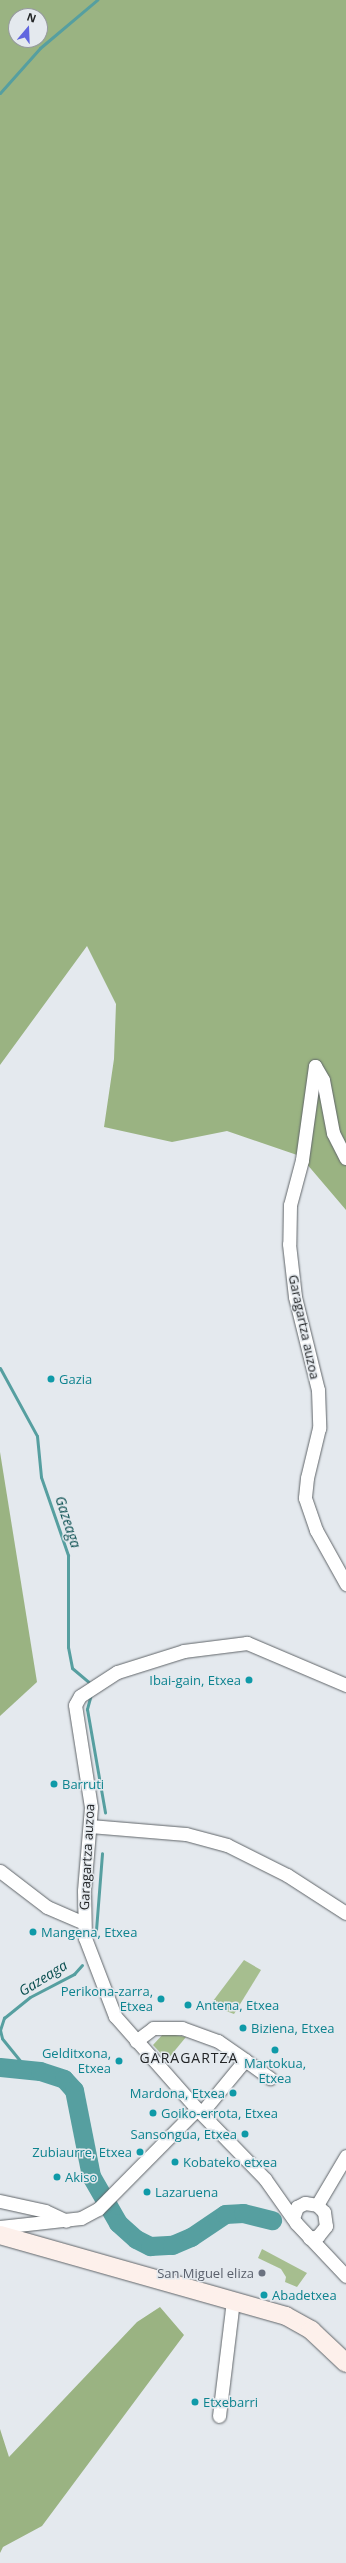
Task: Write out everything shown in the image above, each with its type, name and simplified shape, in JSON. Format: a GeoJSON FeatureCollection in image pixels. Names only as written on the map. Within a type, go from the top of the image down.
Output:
{"type":"FeatureCollection","features":[{"type":"Feature","properties":{"kind":"main road"},"geometry":{"type":"LineString","coordinates":[[0,2235],[286,2316],[311,2330],[346,2363]]}},
{"type":"Feature","properties":{"kind":"street","name":"Garagartza auzoa"},"geometry":{"type":"LineString","coordinates":[[346,1158],[333,1133],[323,1080],[314,1066],[302,1160],[290,1205],[289,1244],[295,1297],[318,1390],[320,1428],[307,1478],[306,1498],[316,1530],[346,1584]]}},
{"type":"Feature","properties":{"kind":"street","name":"Garagartza auzoa"},"geometry":{"type":"LineString","coordinates":[[293,2218],[284,2204],[114,2016],[98,1979],[84,1923],[90,1826],[88,1783],[75,1705],[80,1696],[117,1672],[184,1651],[247,1643],[346,1685]]}},
{"type":"Feature","properties":{"kind":"street"},"geometry":{"type":"LineString","coordinates":[[90,1826],[186,1834],[227,1845],[287,1875],[346,1913]]}},
{"type":"Feature","properties":{"kind":"street","name":"Garagartza auzoa"},"geometry":{"type":"LineString","coordinates":[[0,1870],[47,1907],[84,1923]]}},
{"type":"Feature","properties":{"kind":"street"},"geometry":{"type":"LineString","coordinates":[[136,2041],[153,2028],[182,2028],[218,2041],[270,2078]]}},
{"type":"Feature","properties":{"kind":"street"},"geometry":{"type":"LineString","coordinates":[[0,2227],[66,2221],[81,2218],[98,2209],[200,2110],[245,2060]]}},
{"type":"Feature","properties":{"kind":"street"},"geometry":{"type":"LineString","coordinates":[[317,2205],[346,2156]]}},
{"type":"Feature","properties":{"kind":"street"},"geometry":{"type":"LineString","coordinates":[[0,2201],[45,2211],[66,2221]]}},
{"type":"Feature","properties":{"kind":"street"},"geometry":{"type":"LineString","coordinates":[[309,2238],[318,2236],[327,2222],[326,2215],[317,2205],[301,2204],[293,2218],[309,2238],[346,2276]]}},
{"type":"Feature","properties":{"kind":"street"},"geometry":{"type":"LineString","coordinates":[[219,2416],[233,2300]]}},
{"type":"Feature","properties":{"kind":"green space"},"geometry":{"type":"Polygon","coordinates":[[[0,0],[346,0],[346,1210],[300,1156],[227,1131],[172,1142],[104,1127],[114,1059],[116,1004],[87,946],[0,1065],[0,0]]]}},
{"type":"Feature","properties":{"kind":"green space"},"geometry":{"type":"Polygon","coordinates":[[[0,1452],[37,1682],[0,1716],[0,1452]]]}},
{"type":"Feature","properties":{"kind":"green space"},"geometry":{"type":"Polygon","coordinates":[[[244,1960],[261,1970],[234,2014],[210,2005],[244,1960]]]}},
{"type":"Feature","properties":{"kind":"green space"},"geometry":{"type":"Polygon","coordinates":[[[164,2033],[186,2037],[167,2060],[153,2045],[164,2033]]]}},
{"type":"Feature","properties":{"kind":"green space"},"geometry":{"type":"Polygon","coordinates":[[[262,2249],[307,2273],[297,2287],[285,2282],[286,2277],[281,2269],[258,2258],[262,2249]]]}},
{"type":"Feature","properties":{"kind":"green space"},"geometry":{"type":"Polygon","coordinates":[[[160,2307],[184,2335],[42,2526],[3,2547],[0,2553],[0,2429],[9,2457],[137,2322],[160,2307]]]}},
{"type":"Feature","properties":{"kind":"waterway"},"geometry":{"type":"LineString","coordinates":[[0,93],[40,48],[97,0]]}},
{"type":"Feature","properties":{"kind":"waterway","name":"Gazeaga"},"geometry":{"type":"LineString","coordinates":[[0,1368],[37,1436],[41,1477],[68,1555],[68,1647],[72,1668],[91,1684]]}},
{"type":"Feature","properties":{"kind":"waterway","name":"Gazeaga"},"geometry":{"type":"LineString","coordinates":[[91,1694],[87,1709],[105,1812]]}},
{"type":"Feature","properties":{"kind":"waterway","name":"Gazeaga"},"geometry":{"type":"LineString","coordinates":[[96,1930],[102,1853]]}},
{"type":"Feature","properties":{"kind":"waterway","name":"Gazeaga"},"geometry":{"type":"LineString","coordinates":[[26,2068],[2,2038],[0,2030],[4,2018],[30,1997],[74,1974],[82,1965]]}},
{"type":"Feature","properties":{"kind":"waterway"},"geometry":{"type":"LineString","coordinates":[[0,2067],[40,2071],[64,2079],[74,2090],[91,2176],[118,2223],[136,2239],[150,2246],[172,2245],[191,2237],[225,2214],[243,2213],[272,2220]]}},
{"type":"Feature","properties":{"kind":"place","name":"Gazia"},"geometry":{"type":"Point","coordinates":[51,1379]}},
{"type":"Feature","properties":{"kind":"place","name":"Ibai-gain, Etxea"},"geometry":{"type":"Point","coordinates":[249,1680]}},
{"type":"Feature","properties":{"kind":"place","name":"Barruti"},"geometry":{"type":"Point","coordinates":[54,1784]}},
{"type":"Feature","properties":{"kind":"place","name":"Mangena, Etxea"},"geometry":{"type":"Point","coordinates":[33,1932]}},
{"type":"Feature","properties":{"kind":"place","name":"Perikona-zarra, Etxea"},"geometry":{"type":"Point","coordinates":[161,1999]}},
{"type":"Feature","properties":{"kind":"place","name":"Antena, Etxea"},"geometry":{"type":"Point","coordinates":[188,2005]}},
{"type":"Feature","properties":{"kind":"place","name":"Biziena, Etxea"},"geometry":{"type":"Point","coordinates":[243,2028]}},
{"type":"Feature","properties":{"kind":"place","name":"Martokua, Etxea"},"geometry":{"type":"Point","coordinates":[275,2050]}},
{"type":"Feature","properties":{"kind":"place","name":"Gelditxona, Etxea"},"geometry":{"type":"Point","coordinates":[119,2061]}},
{"type":"Feature","properties":{"kind":"place","name":"Mardona, Etxea"},"geometry":{"type":"Point","coordinates":[233,2093]}},
{"type":"Feature","properties":{"kind":"place","name":"Goiko-errota, Etxea"},"geometry":{"type":"Point","coordinates":[153,2113]}},
{"type":"Feature","properties":{"kind":"place","name":"Sansongua, Etxea"},"geometry":{"type":"Point","coordinates":[245,2134]}},
{"type":"Feature","properties":{"kind":"place","name":"Zubiaurre, Etxea"},"geometry":{"type":"Point","coordinates":[140,2152]}},
{"type":"Feature","properties":{"kind":"place","name":"Kobateko etxea"},"geometry":{"type":"Point","coordinates":[175,2162]}},
{"type":"Feature","properties":{"kind":"place","name":"Akiso"},"geometry":{"type":"Point","coordinates":[57,2177]}},
{"type":"Feature","properties":{"kind":"place","name":"Lazaruena"},"geometry":{"type":"Point","coordinates":[147,2192]}},
{"type":"Feature","properties":{"kind":"place","name":"San Miguel eliza"},"geometry":{"type":"Point","coordinates":[262,2273]}},
{"type":"Feature","properties":{"kind":"place","name":"Abadetxea"},"geometry":{"type":"Point","coordinates":[264,2295]}},
{"type":"Feature","properties":{"kind":"place","name":"Etxebarri"},"geometry":{"type":"Point","coordinates":[195,2402]}},
{"type":"Feature","properties":{"kind":"district","name":"GARAGARTZA"},"geometry":{"type":"Point","coordinates":[189,2058]}}]}
